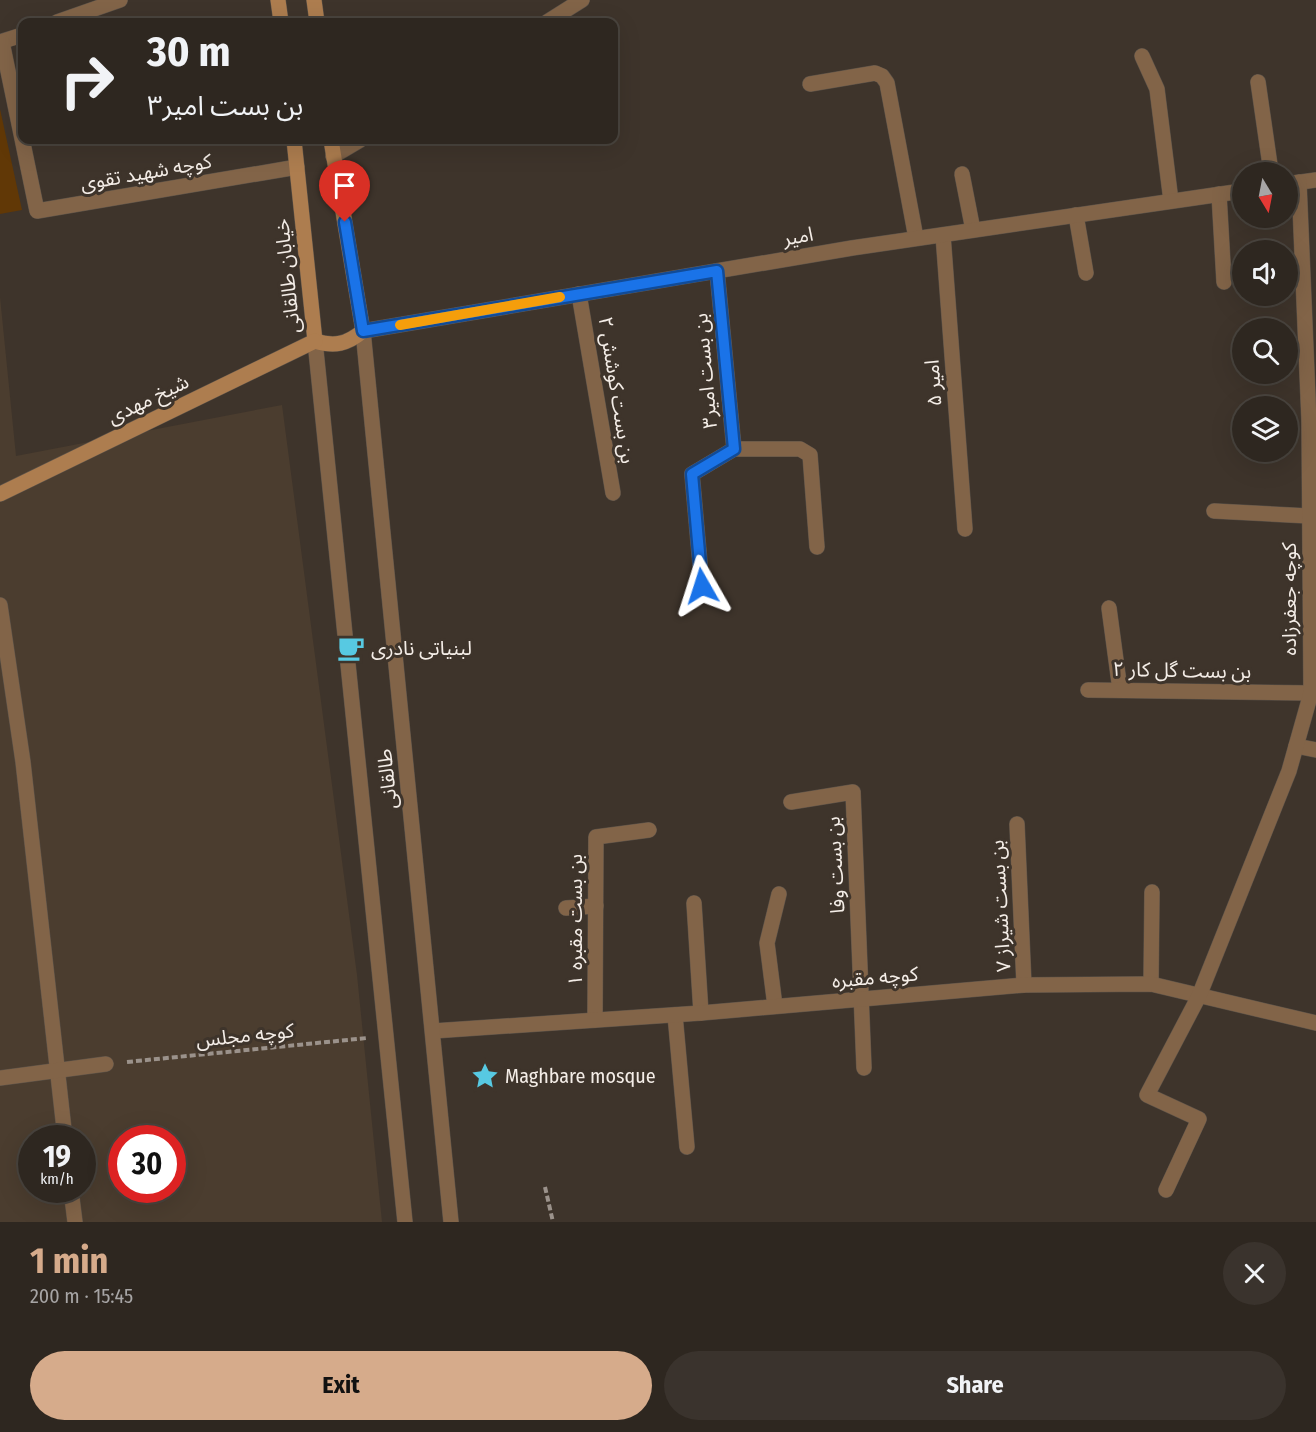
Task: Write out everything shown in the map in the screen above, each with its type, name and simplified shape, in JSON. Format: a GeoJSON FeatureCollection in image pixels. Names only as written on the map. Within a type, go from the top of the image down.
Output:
{"type":"FeatureCollection","features":[{"type":"Feature","properties":{"kind":"main road"},"geometry":{"type":"LineString","coordinates":[[278,0],[280,18]]}},
{"type":"Feature","properties":{"kind":"main road"},"geometry":{"type":"LineString","coordinates":[[314,0],[316,18]]}},
{"type":"Feature","properties":{"kind":"main road","name":"خیابان طالقانی"},"geometry":{"type":"LineString","coordinates":[[294,144],[315,341],[340,345],[351,341],[363,331]]}},
{"type":"Feature","properties":{"kind":"main road"},"geometry":{"type":"LineString","coordinates":[[332,144],[363,331]]}},
{"type":"Feature","properties":{"kind":"main road","name":"شیخ مهدی"},"geometry":{"type":"LineString","coordinates":[[0,494],[315,341]]}},
{"type":"Feature","properties":{"kind":"street"},"geometry":{"type":"LineString","coordinates":[[68,18],[120,0]]}},
{"type":"Feature","properties":{"kind":"street"},"geometry":{"type":"LineString","coordinates":[[553,18],[582,0]]}},
{"type":"Feature","properties":{"kind":"street"},"geometry":{"type":"LineString","coordinates":[[1,42],[18,36]]}},
{"type":"Feature","properties":{"kind":"street","name":"کوچه شهید تقوی"},"geometry":{"type":"LineString","coordinates":[[1,42],[18,122]]}},
{"type":"Feature","properties":{"kind":"street"},"geometry":{"type":"LineString","coordinates":[[1142,56],[1157,89],[1171,201]]}},
{"type":"Feature","properties":{"kind":"street"},"geometry":{"type":"LineString","coordinates":[[810,84],[875,73],[882,76],[887,83],[916,238]]}},
{"type":"Feature","properties":{"kind":"street"},"geometry":{"type":"LineString","coordinates":[[1258,82],[1270,162]]}},
{"type":"Feature","properties":{"kind":"street","name":"کوچه شهید تقوی"},"geometry":{"type":"LineString","coordinates":[[23,144],[37,211],[297,167]]}},
{"type":"Feature","properties":{"kind":"street"},"geometry":{"type":"LineString","coordinates":[[333,156],[353,144]]}},
{"type":"Feature","properties":{"kind":"street"},"geometry":{"type":"LineString","coordinates":[[962,174],[973,230]]}},
{"type":"Feature","properties":{"kind":"street"},"geometry":{"type":"LineString","coordinates":[[1298,182],[1316,180]]}},
{"type":"Feature","properties":{"kind":"street","name":"امیر"},"geometry":{"type":"LineString","coordinates":[[363,331],[916,238],[1232,192]]}},
{"type":"Feature","properties":{"kind":"street"},"geometry":{"type":"LineString","coordinates":[[1219,194],[1224,282]]}},
{"type":"Feature","properties":{"kind":"street","name":"کوچه جعفرزاده"},"geometry":{"type":"LineString","coordinates":[[1166,1190],[1200,1119],[1147,1095],[1199,996],[1289,771],[1311,693],[1313,550],[1309,516],[1312,422],[1310,287],[1298,214]]}},
{"type":"Feature","properties":{"kind":"street"},"geometry":{"type":"LineString","coordinates":[[1076,215],[1086,273]]}},
{"type":"Feature","properties":{"kind":"street","name":"امیر ۵"},"geometry":{"type":"LineString","coordinates":[[943,235],[965,529]]}},
{"type":"Feature","properties":{"kind":"street","name":"بن بست امیر۳"},"geometry":{"type":"LineString","coordinates":[[702,586],[692,474],[734,449],[717,271]]}},
{"type":"Feature","properties":{"kind":"street","name":"بن بست کوشش ۲"},"geometry":{"type":"LineString","coordinates":[[579,294],[613,493]]}},
{"type":"Feature","properties":{"kind":"street","name":"طالقانی"},"geometry":{"type":"LineString","coordinates":[[363,331],[451,1222]]}},
{"type":"Feature","properties":{"kind":"street","name":"طالقانی"},"geometry":{"type":"LineString","coordinates":[[315,341],[405,1222]]}},
{"type":"Feature","properties":{"kind":"street"},"geometry":{"type":"LineString","coordinates":[[734,449],[800,449],[810,454],[817,547]]}},
{"type":"Feature","properties":{"kind":"street"},"geometry":{"type":"LineString","coordinates":[[1214,511],[1309,516]]}},
{"type":"Feature","properties":{"kind":"street"},"geometry":{"type":"LineString","coordinates":[[0,605],[23,762],[64,1125]]}},
{"type":"Feature","properties":{"kind":"street"},"geometry":{"type":"LineString","coordinates":[[1109,608],[1120,690]]}},
{"type":"Feature","properties":{"kind":"street","name":"بن بست گل کار ۲"},"geometry":{"type":"LineString","coordinates":[[1088,690],[1311,693]]}},
{"type":"Feature","properties":{"kind":"street"},"geometry":{"type":"LineString","coordinates":[[1296,746],[1316,750]]}},
{"type":"Feature","properties":{"kind":"street","name":"بن بست وفا"},"geometry":{"type":"LineString","coordinates":[[791,802],[853,792],[862,999]]}},
{"type":"Feature","properties":{"kind":"street","name":"بن بست شیراز ۷"},"geometry":{"type":"LineString","coordinates":[[1017,824],[1024,985]]}},
{"type":"Feature","properties":{"kind":"street","name":"بن بست مقبره ۱"},"geometry":{"type":"LineString","coordinates":[[595,1020],[596,837],[649,830]]}},
{"type":"Feature","properties":{"kind":"street"},"geometry":{"type":"LineString","coordinates":[[1151,984],[1152,892]]}},
{"type":"Feature","properties":{"kind":"street"},"geometry":{"type":"LineString","coordinates":[[774,1006],[767,943],[779,894]]}},
{"type":"Feature","properties":{"kind":"street"},"geometry":{"type":"LineString","coordinates":[[694,903],[701,1013]]}},
{"type":"Feature","properties":{"kind":"street"},"geometry":{"type":"LineString","coordinates":[[566,908],[596,906]]}},
{"type":"Feature","properties":{"kind":"street","name":"کوچه مقبره"},"geometry":{"type":"LineString","coordinates":[[433,1031],[701,1013],[1024,985],[1151,984],[1316,1023]]}},
{"type":"Feature","properties":{"kind":"street"},"geometry":{"type":"LineString","coordinates":[[862,999],[864,1068]]}},
{"type":"Feature","properties":{"kind":"street"},"geometry":{"type":"LineString","coordinates":[[675,1015],[687,1147]]}},
{"type":"Feature","properties":{"kind":"street"},"geometry":{"type":"LineString","coordinates":[[0,1078],[106,1064]]}},
{"type":"Feature","properties":{"kind":"street"},"geometry":{"type":"LineString","coordinates":[[73,1203],[75,1222]]}},
{"type":"Feature","properties":{"kind":"path","name":"کوچه مجلس"},"geometry":{"type":"LineString","coordinates":[[106,1064],[386,1036]]}},
{"type":"Feature","properties":{"kind":"path"},"geometry":{"type":"LineString","coordinates":[[545,1187],[553,1222]]}},
{"type":"Feature","properties":{"kind":"shaded area"},"geometry":{"type":"Polygon","coordinates":[[[0,109],[22,210],[0,214],[0,109]]]}},
{"type":"Feature","properties":{"kind":"shaded area"},"geometry":{"type":"Polygon","coordinates":[[[0,297],[16,456],[282,405],[357,975],[382,1222],[0,1222],[0,297]]]}},
{"type":"Feature","properties":{"kind":"slow traffic"},"geometry":{"type":"LineString","coordinates":[[400,325],[560,297]]}},
{"type":"Feature","properties":{"kind":"place","name":"لبنیاتی نادری"},"geometry":{"type":"Point","coordinates":[351,648]}},
{"type":"Feature","properties":{"kind":"place","name":"Maghbare mosque"},"geometry":{"type":"Point","coordinates":[485,1076]}},
{"type":"Feature","properties":{"kind":"route"},"geometry":{"type":"LineString","coordinates":[[345,222],[363,331],[717,271],[734,449],[692,474],[702,586]]}}]}
